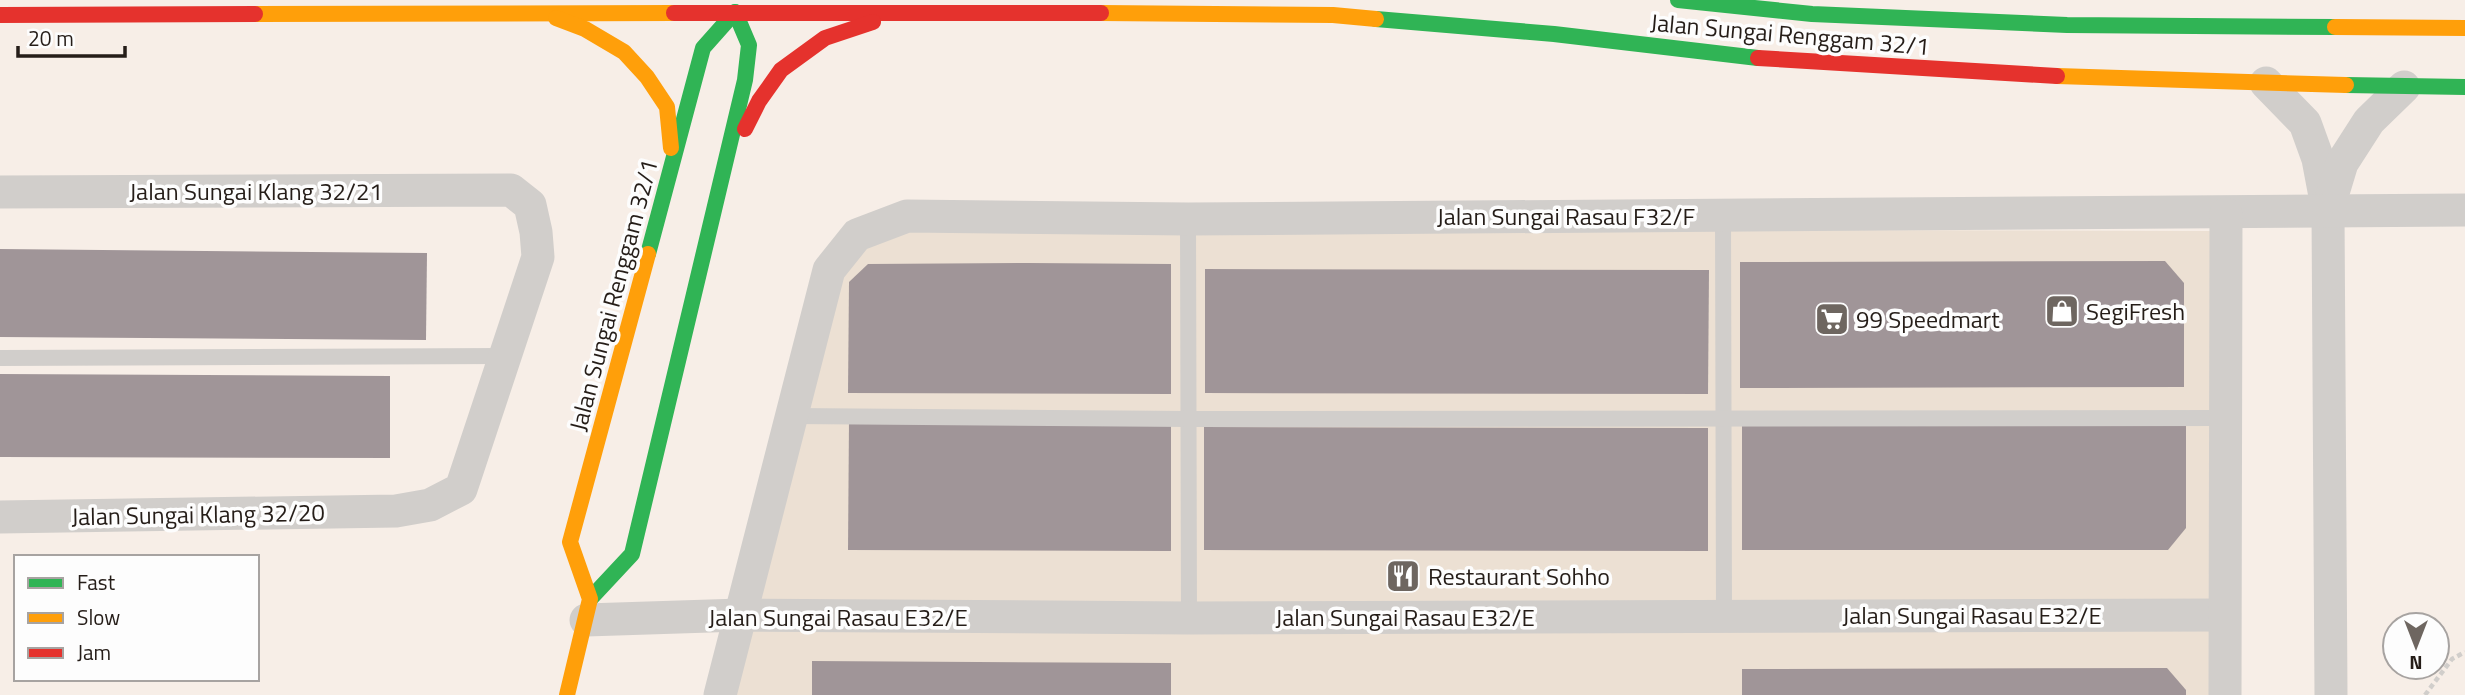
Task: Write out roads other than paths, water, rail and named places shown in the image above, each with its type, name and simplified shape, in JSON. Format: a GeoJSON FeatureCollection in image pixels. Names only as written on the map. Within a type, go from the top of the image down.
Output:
{"type":"FeatureCollection","features":[{"type":"Feature","properties":{"kind":"main road","name":"Jalan Sungai Renggam 32/1"},"geometry":{"type":"LineString","coordinates":[[1678,0],[1812,14],[2002,11],[2067,25],[2465,28]]}},
{"type":"Feature","properties":{"kind":"main road","name":"Jalan Sungai Renggam 32/1"},"geometry":{"type":"LineString","coordinates":[[588,610],[570,542],[703,48],[735,6]]}},
{"type":"Feature","properties":{"kind":"main road","name":"Jalan Sungai Renggam 32/1"},"geometry":{"type":"LineString","coordinates":[[0,15],[540,12],[735,6],[905,12],[1333,16],[1554,34],[1746,57],[2067,76],[2465,87]]}},
{"type":"Feature","properties":{"kind":"main road"},"geometry":{"type":"LineString","coordinates":[[567,695],[588,610],[632,554],[745,79],[749,45],[735,6]]}},
{"type":"Feature","properties":{"kind":"main road"},"geometry":{"type":"LineString","coordinates":[[540,12],[585,29],[624,52],[647,77],[667,107],[672,164]]}},
{"type":"Feature","properties":{"kind":"main road"},"geometry":{"type":"LineString","coordinates":[[724,170],[759,101],[781,70],[825,38],[905,12]]}},
{"type":"Feature","properties":{"kind":"street"},"geometry":{"type":"LineString","coordinates":[[2266,83],[2305,123],[2318,159],[2328,212],[2331,695]]}},
{"type":"Feature","properties":{"kind":"street"},"geometry":{"type":"LineString","coordinates":[[2328,212],[2343,163],[2369,121],[2404,87]]}},
{"type":"Feature","properties":{"kind":"street","name":"Jalan Sungai Klang 32/21"},"geometry":{"type":"LineString","coordinates":[[0,192],[512,190]]}},
{"type":"Feature","properties":{"kind":"street","name":"Jalan Sungai Klang 32/20"},"geometry":{"type":"LineString","coordinates":[[0,517],[396,510],[430,505],[461,489],[538,257],[537,232],[530,205],[512,190]]}},
{"type":"Feature","properties":{"kind":"street","name":"Jalan Sungai Rasau F32/F"},"geometry":{"type":"LineString","coordinates":[[793,416],[829,270],[857,235],[907,216],[1188,219],[2226,214],[2465,210]]}},
{"type":"Feature","properties":{"kind":"street"},"geometry":{"type":"LineString","coordinates":[[2225,695],[2226,214]]}},
{"type":"Feature","properties":{"kind":"street"},"geometry":{"type":"LineString","coordinates":[[720,695],[793,416]]}},
{"type":"Feature","properties":{"kind":"street","name":"Jalan Sungai Rasau E32/E"},"geometry":{"type":"LineString","coordinates":[[588,610],[741,615],[1189,618],[2224,615]]}},
{"type":"Feature","properties":{"kind":"lane"},"geometry":{"type":"LineString","coordinates":[[1723,215],[1724,615]]}},
{"type":"Feature","properties":{"kind":"lane"},"geometry":{"type":"LineString","coordinates":[[1188,219],[1189,618]]}},
{"type":"Feature","properties":{"kind":"lane"},"geometry":{"type":"LineString","coordinates":[[0,358],[504,356]]}},
{"type":"Feature","properties":{"kind":"lane"},"geometry":{"type":"LineString","coordinates":[[793,416],[1189,419],[2226,418]]}},
{"type":"Feature","properties":{"kind":"place","name":"SegiFresh"},"geometry":{"type":"Point","coordinates":[2062,311]}},
{"type":"Feature","properties":{"kind":"place","name":"99 Speedmart"},"geometry":{"type":"Point","coordinates":[1832,319]}},
{"type":"Feature","properties":{"kind":"place","name":"Restaurant Sohho"},"geometry":{"type":"Point","coordinates":[1403,576]}}]}
